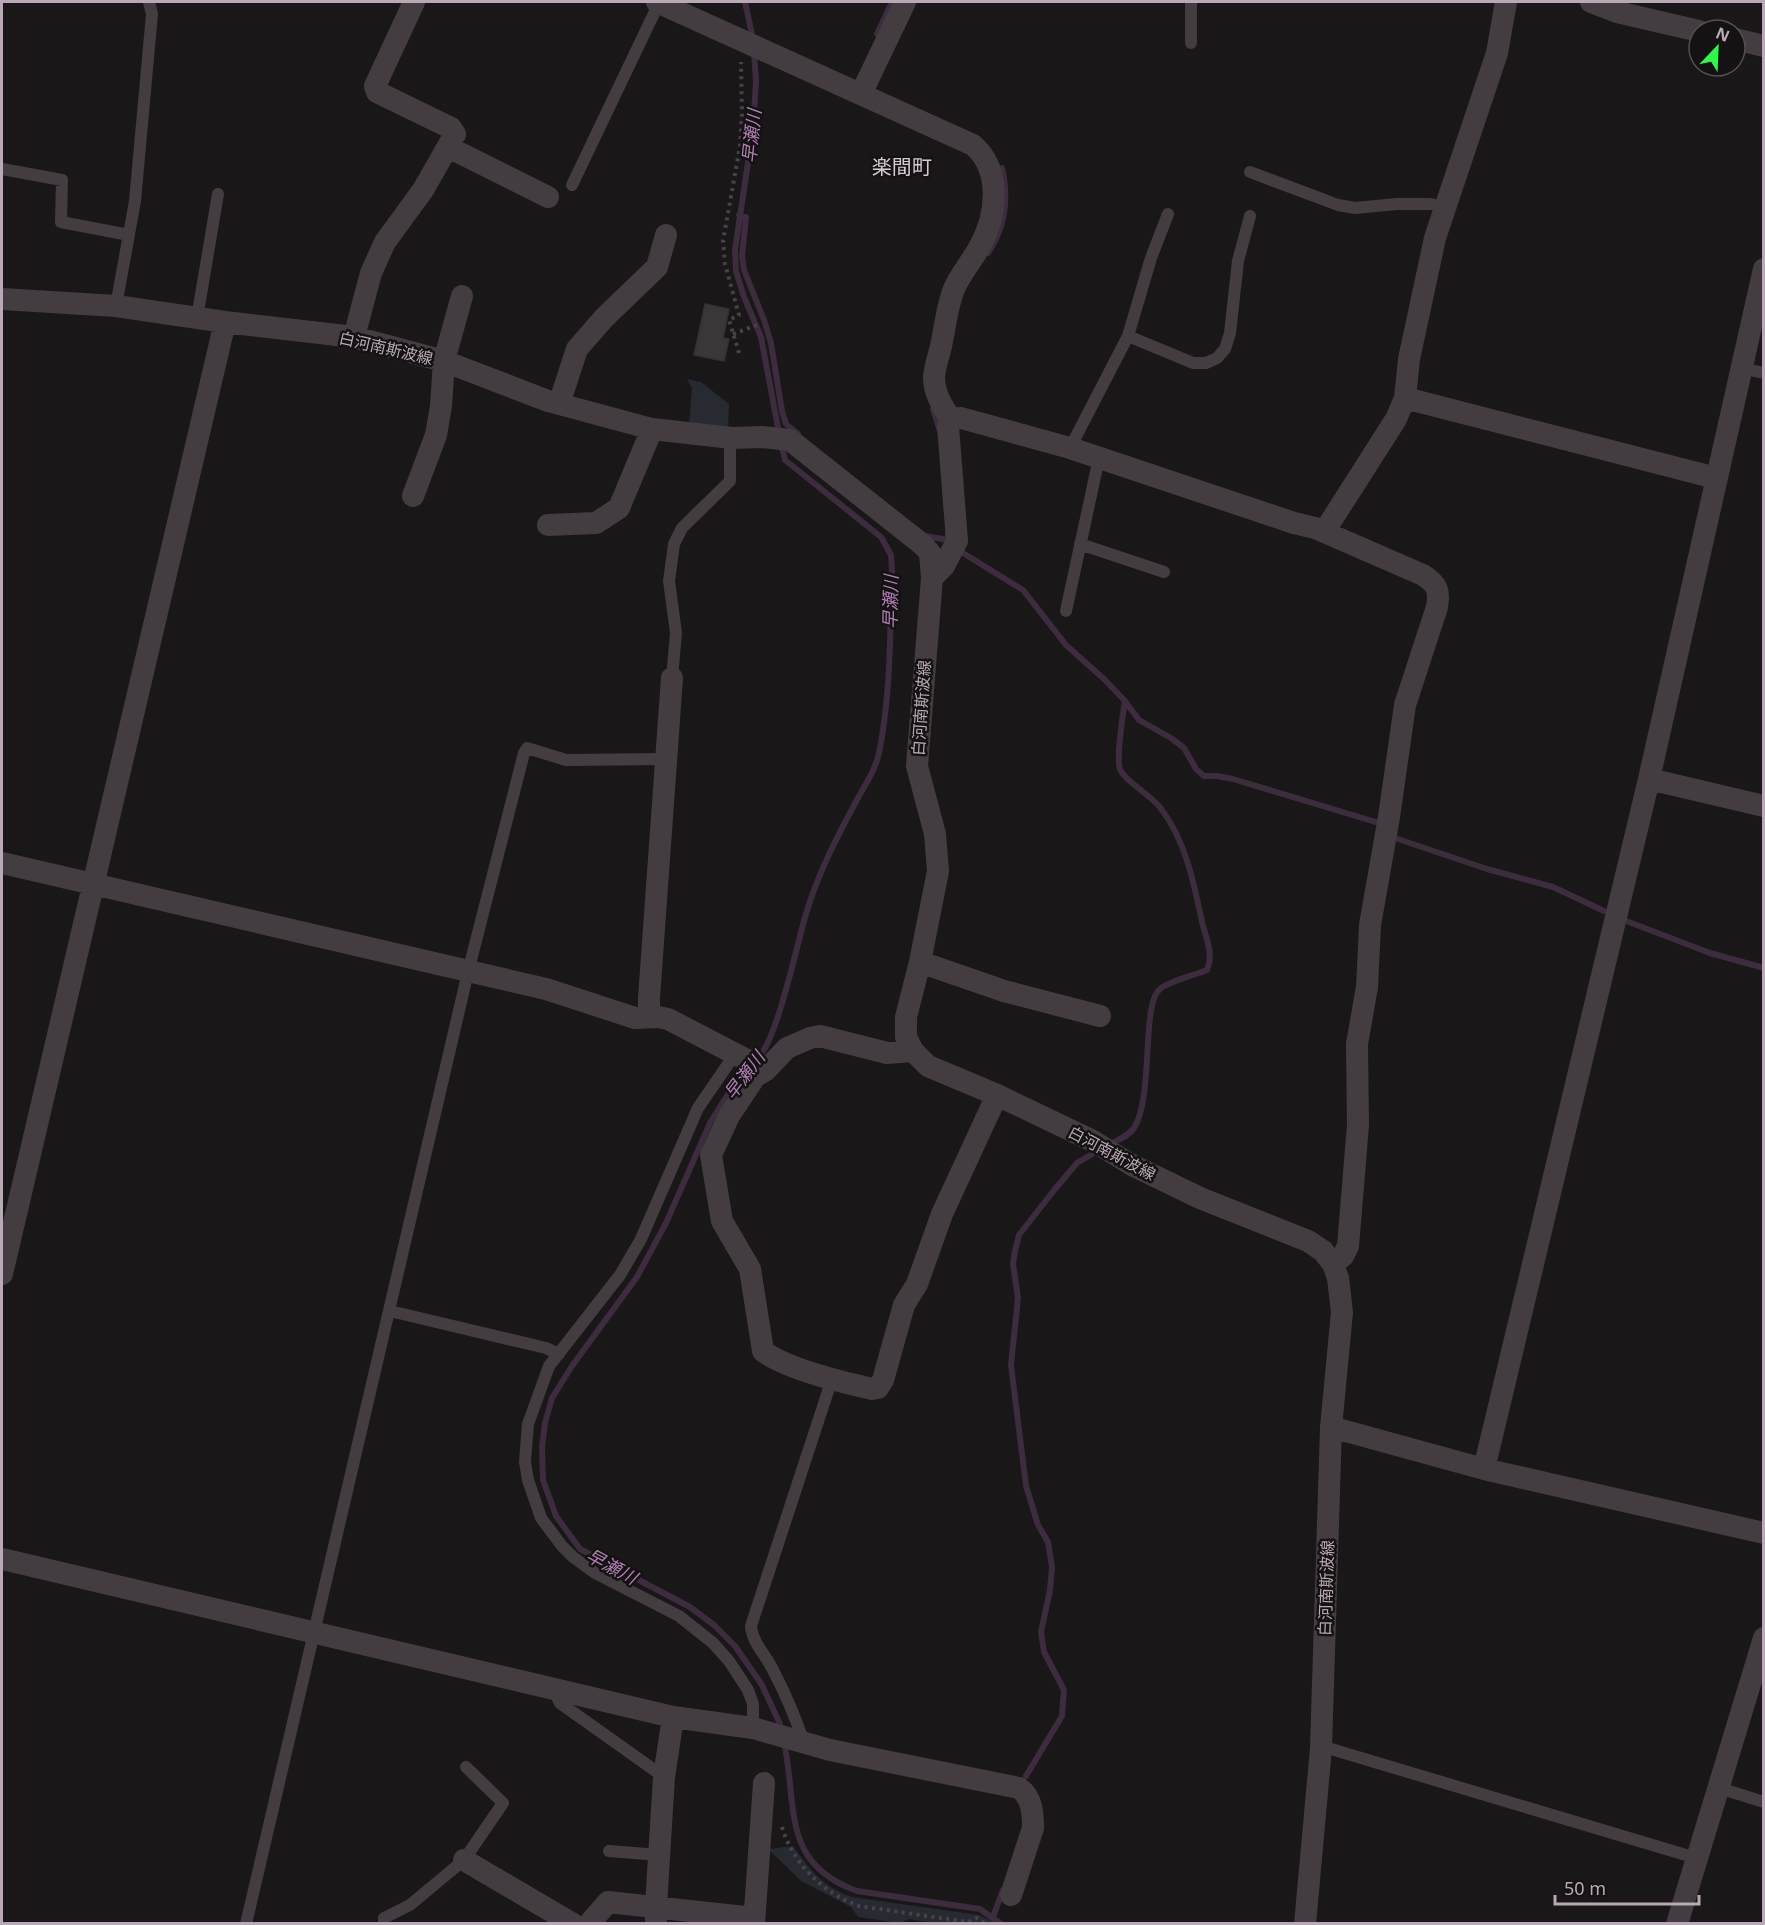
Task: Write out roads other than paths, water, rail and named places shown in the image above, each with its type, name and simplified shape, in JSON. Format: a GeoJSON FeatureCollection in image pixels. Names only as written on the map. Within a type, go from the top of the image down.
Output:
{"type":"FeatureCollection","features":[{"type":"Feature","properties":{"kind":"street"},"geometry":{"type":"LineString","coordinates":[[354,337],[371,273],[385,242],[423,190],[455,134],[451,128],[377,92],[375,86],[414,2]]}},
{"type":"Feature","properties":{"kind":"street"},"geometry":{"type":"LineString","coordinates":[[659,2],[742,51],[766,51],[973,145],[987,162],[991,173],[994,205],[991,219],[979,248],[953,291],[934,379],[941,403],[951,419]]}},
{"type":"Feature","properties":{"kind":"street"},"geometry":{"type":"LineString","coordinates":[[861,94],[904,2]]}},
{"type":"Feature","properties":{"kind":"street"},"geometry":{"type":"LineString","coordinates":[[1324,532],[1396,419],[1405,398],[1409,359],[1435,238],[1497,53],[1506,2]]}},
{"type":"Feature","properties":{"kind":"street"},"geometry":{"type":"LineString","coordinates":[[1591,2],[1617,12],[1687,28]]}},
{"type":"Feature","properties":{"kind":"street"},"geometry":{"type":"LineString","coordinates":[[1747,42],[1764,46]]}},
{"type":"Feature","properties":{"kind":"street"},"geometry":{"type":"LineString","coordinates":[[448,147],[548,197]]}},
{"type":"Feature","properties":{"kind":"street"},"geometry":{"type":"LineString","coordinates":[[559,404],[577,349],[604,318],[657,267],[666,235]]}},
{"type":"Feature","properties":{"kind":"street"},"geometry":{"type":"LineString","coordinates":[[1484,1469],[1648,779],[1764,269]]}},
{"type":"Feature","properties":{"kind":"street"},"geometry":{"type":"LineString","coordinates":[[413,496],[436,435],[441,406],[444,362],[462,296]]}},
{"type":"Feature","properties":{"kind":"street","name":"白河南斯波線"},"geometry":{"type":"LineString","coordinates":[[2,299],[116,306],[354,337],[444,362],[559,404],[652,429],[732,438],[762,437],[790,440],[923,545],[930,554],[932,578],[917,766],[935,834],[938,871],[920,962],[906,1017],[906,1037],[913,1051],[928,1066],[998,1095],[1093,1141],[1132,1165],[1200,1198],[1308,1241],[1323,1251],[1333,1264],[1338,1278],[1342,1311],[1331,1427],[1321,1748],[1305,1923]]}},
{"type":"Feature","properties":{"kind":"street"},"geometry":{"type":"LineString","coordinates":[[2,1274],[225,322]]}},
{"type":"Feature","properties":{"kind":"street"},"geometry":{"type":"LineString","coordinates":[[1405,398],[1716,478]]}},
{"type":"Feature","properties":{"kind":"street"},"geometry":{"type":"LineString","coordinates":[[951,419],[961,418],[1070,448],[1324,532],[1423,575],[1434,582],[1439,592],[1437,607],[1406,705],[1370,925],[1367,987],[1357,1044],[1358,1125],[1348,1246],[1343,1256],[1333,1264]]}},
{"type":"Feature","properties":{"kind":"street"},"geometry":{"type":"LineString","coordinates":[[932,578],[944,566],[957,542],[948,426],[951,419]]}},
{"type":"Feature","properties":{"kind":"street"},"geometry":{"type":"LineString","coordinates":[[548,525],[596,523],[619,508],[652,429]]}},
{"type":"Feature","properties":{"kind":"street"},"geometry":{"type":"LineString","coordinates":[[650,1017],[649,998],[672,678]]}},
{"type":"Feature","properties":{"kind":"street"},"geometry":{"type":"LineString","coordinates":[[1648,779],[1764,806]]}},
{"type":"Feature","properties":{"kind":"street"},"geometry":{"type":"LineString","coordinates":[[2,863],[546,989],[635,1018],[668,1019],[751,1062],[755,1077],[729,1116],[711,1155],[722,1221],[750,1269],[763,1351],[772,1358],[832,1379],[872,1389],[878,1388],[883,1380],[903,1305],[917,1284],[942,1214],[998,1095]]}},
{"type":"Feature","properties":{"kind":"street"},"geometry":{"type":"LineString","coordinates":[[920,962],[1004,991],[1100,1016]]}},
{"type":"Feature","properties":{"kind":"street"},"geometry":{"type":"LineString","coordinates":[[751,1062],[820,1036],[886,1053],[913,1051]]}},
{"type":"Feature","properties":{"kind":"street"},"geometry":{"type":"LineString","coordinates":[[1331,1427],[1484,1469],[1764,1533]]}},
{"type":"Feature","properties":{"kind":"street"},"geometry":{"type":"LineString","coordinates":[[2,1559],[673,1717],[760,1730],[830,1750],[1019,1788],[1027,1794],[1033,1816],[1033,1828],[1011,1895]]}},
{"type":"Feature","properties":{"kind":"street"},"geometry":{"type":"LineString","coordinates":[[1677,1923],[1764,1638]]}},
{"type":"Feature","properties":{"kind":"street"},"geometry":{"type":"LineString","coordinates":[[656,1915],[664,1777],[673,1717]]}},
{"type":"Feature","properties":{"kind":"street"},"geometry":{"type":"LineString","coordinates":[[589,1923],[608,1902],[656,1915],[754,1921],[764,1783]]}},
{"type":"Feature","properties":{"kind":"street"},"geometry":{"type":"LineString","coordinates":[[464,1860],[573,1923]]}},
{"type":"Feature","properties":{"kind":"lane"},"geometry":{"type":"LineString","coordinates":[[116,306],[135,201],[152,14],[149,2]]}},
{"type":"Feature","properties":{"kind":"lane"},"geometry":{"type":"LineString","coordinates":[[572,186],[659,2]]}},
{"type":"Feature","properties":{"kind":"lane"},"geometry":{"type":"LineString","coordinates":[[1191,2],[1191,43]]}},
{"type":"Feature","properties":{"kind":"lane"},"geometry":{"type":"LineString","coordinates":[[2,169],[62,180],[61,222],[129,235]]}},
{"type":"Feature","properties":{"kind":"lane"},"geometry":{"type":"LineString","coordinates":[[1250,172],[1338,205],[1356,208],[1397,204],[1431,204],[1445,207]]}},
{"type":"Feature","properties":{"kind":"lane"},"geometry":{"type":"LineString","coordinates":[[197,318],[218,194]]}},
{"type":"Feature","properties":{"kind":"lane"},"geometry":{"type":"LineString","coordinates":[[1070,448],[1128,336],[1150,258],[1168,214]]}},
{"type":"Feature","properties":{"kind":"lane"},"geometry":{"type":"LineString","coordinates":[[1128,336],[1193,363],[1206,363],[1217,358],[1225,349],[1230,333],[1238,261],[1250,216]]}},
{"type":"Feature","properties":{"kind":"lane"},"geometry":{"type":"LineString","coordinates":[[1740,368],[1764,373]]}},
{"type":"Feature","properties":{"kind":"lane"},"geometry":{"type":"LineString","coordinates":[[672,678],[676,633],[669,581],[674,544],[682,528],[730,481],[732,438]]}},
{"type":"Feature","properties":{"kind":"lane"},"geometry":{"type":"LineString","coordinates":[[1066,612],[1099,458]]}},
{"type":"Feature","properties":{"kind":"lane"},"geometry":{"type":"LineString","coordinates":[[1080,544],[1164,572]]}},
{"type":"Feature","properties":{"kind":"lane"},"geometry":{"type":"LineString","coordinates":[[246,1923],[468,972],[524,753],[527,748],[566,760],[665,759]]}},
{"type":"Feature","properties":{"kind":"lane"},"geometry":{"type":"LineString","coordinates":[[751,1062],[698,1108],[641,1239],[620,1275],[549,1366],[528,1424],[527,1471],[534,1501],[541,1518],[562,1546],[584,1566],[679,1616],[713,1643],[729,1661],[748,1690],[760,1730]]}},
{"type":"Feature","properties":{"kind":"lane"},"geometry":{"type":"LineString","coordinates":[[390,1311],[546,1348],[559,1354]]}},
{"type":"Feature","properties":{"kind":"lane"},"geometry":{"type":"LineString","coordinates":[[799,1742],[781,1685],[767,1657],[752,1636],[751,1626],[832,1379]]}},
{"type":"Feature","properties":{"kind":"lane"},"geometry":{"type":"LineString","coordinates":[[553,1689],[560,1703],[664,1777]]}},
{"type":"Feature","properties":{"kind":"lane"},"geometry":{"type":"LineString","coordinates":[[1321,1748],[1331,1749],[1696,1858]]}},
{"type":"Feature","properties":{"kind":"lane"},"geometry":{"type":"LineString","coordinates":[[384,1923],[384,1918],[410,1905],[464,1860],[503,1803],[466,1767]]}},
{"type":"Feature","properties":{"kind":"lane"},"geometry":{"type":"LineString","coordinates":[[1719,1788],[1764,1802]]}},
{"type":"Feature","properties":{"kind":"lane"},"geometry":{"type":"LineString","coordinates":[[609,1851],[659,1855]]}},
{"type":"Feature","properties":{"kind":"waterway","name":"早瀬川"},"geometry":{"type":"LineString","coordinates":[[745,2],[753,39]]}},
{"type":"Feature","properties":{"kind":"waterway"},"geometry":{"type":"LineString","coordinates":[[877,34],[892,2]]}},
{"type":"Feature","properties":{"kind":"waterway","name":"早瀬川"},"geometry":{"type":"LineString","coordinates":[[754,52],[756,81],[753,129],[735,250],[736,271],[761,337],[779,433]]}},
{"type":"Feature","properties":{"kind":"waterway"},"geometry":{"type":"LineString","coordinates":[[988,253],[999,233],[1004,212],[1005,190],[1002,168]]}},
{"type":"Feature","properties":{"kind":"waterway"},"geometry":{"type":"LineString","coordinates":[[739,215],[746,217],[742,256],[744,270],[771,343],[786,424],[798,434]]}},
{"type":"Feature","properties":{"kind":"waterway"},"geometry":{"type":"LineString","coordinates":[[933,409],[940,431]]}},
{"type":"Feature","properties":{"kind":"waterway","name":"早瀬川"},"geometry":{"type":"LineString","coordinates":[[757,1059],[772,1033],[779,1013],[806,914],[822,869],[877,762],[884,726],[889,660],[891,555],[881,537],[785,460],[781,443]]}},
{"type":"Feature","properties":{"kind":"waterway"},"geometry":{"type":"LineString","coordinates":[[925,536],[948,540],[948,534]]}},
{"type":"Feature","properties":{"kind":"waterway"},"geometry":{"type":"LineString","coordinates":[[963,553],[1023,590],[1066,645],[1125,701],[1119,747],[1120,769],[1127,779],[1158,804],[1170,822],[1183,849],[1196,893],[1210,952],[1207,970],[1164,986],[1154,998],[1140,1114],[1132,1131],[1108,1145]]}},
{"type":"Feature","properties":{"kind":"waterway"},"geometry":{"type":"LineString","coordinates":[[1125,701],[1139,720],[1184,748],[1196,769],[1204,776],[1233,779],[1379,823]]}},
{"type":"Feature","properties":{"kind":"waterway"},"geometry":{"type":"LineString","coordinates":[[1398,839],[1487,869],[1553,887],[1604,911]]}},
{"type":"Feature","properties":{"kind":"waterway"},"geometry":{"type":"LineString","coordinates":[[1621,919],[1710,953],[1764,968]]}},
{"type":"Feature","properties":{"kind":"waterway","name":"早瀬川"},"geometry":{"type":"LineString","coordinates":[[749,1066],[743,1070],[710,1123],[666,1223],[637,1277],[572,1366],[552,1398],[545,1423],[542,1447],[543,1480],[556,1516],[580,1549],[690,1607],[714,1625],[735,1646],[762,1685],[780,1724],[781,1732]]}},
{"type":"Feature","properties":{"kind":"waterway"},"geometry":{"type":"LineString","coordinates":[[1026,1776],[1062,1716],[1064,1690],[1044,1652],[1041,1632],[1050,1590],[1052,1567],[1048,1542],[1038,1525],[1026,1486],[1011,1365],[1018,1298],[1013,1264],[1019,1235],[1077,1163],[1099,1150]]}},
{"type":"Feature","properties":{"kind":"waterway","name":"早瀬川"},"geometry":{"type":"LineString","coordinates":[[784,1742],[797,1830],[804,1849],[815,1865],[832,1879],[857,1891],[980,1909],[1001,1924]]}},
{"type":"Feature","properties":{"kind":"waterway"},"geometry":{"type":"LineString","coordinates":[[993,1917],[1003,1890]]}},
{"type":"Feature","properties":{"kind":"district","name":"楽間町"},"geometry":{"type":"Point","coordinates":[902,166]}}]}
